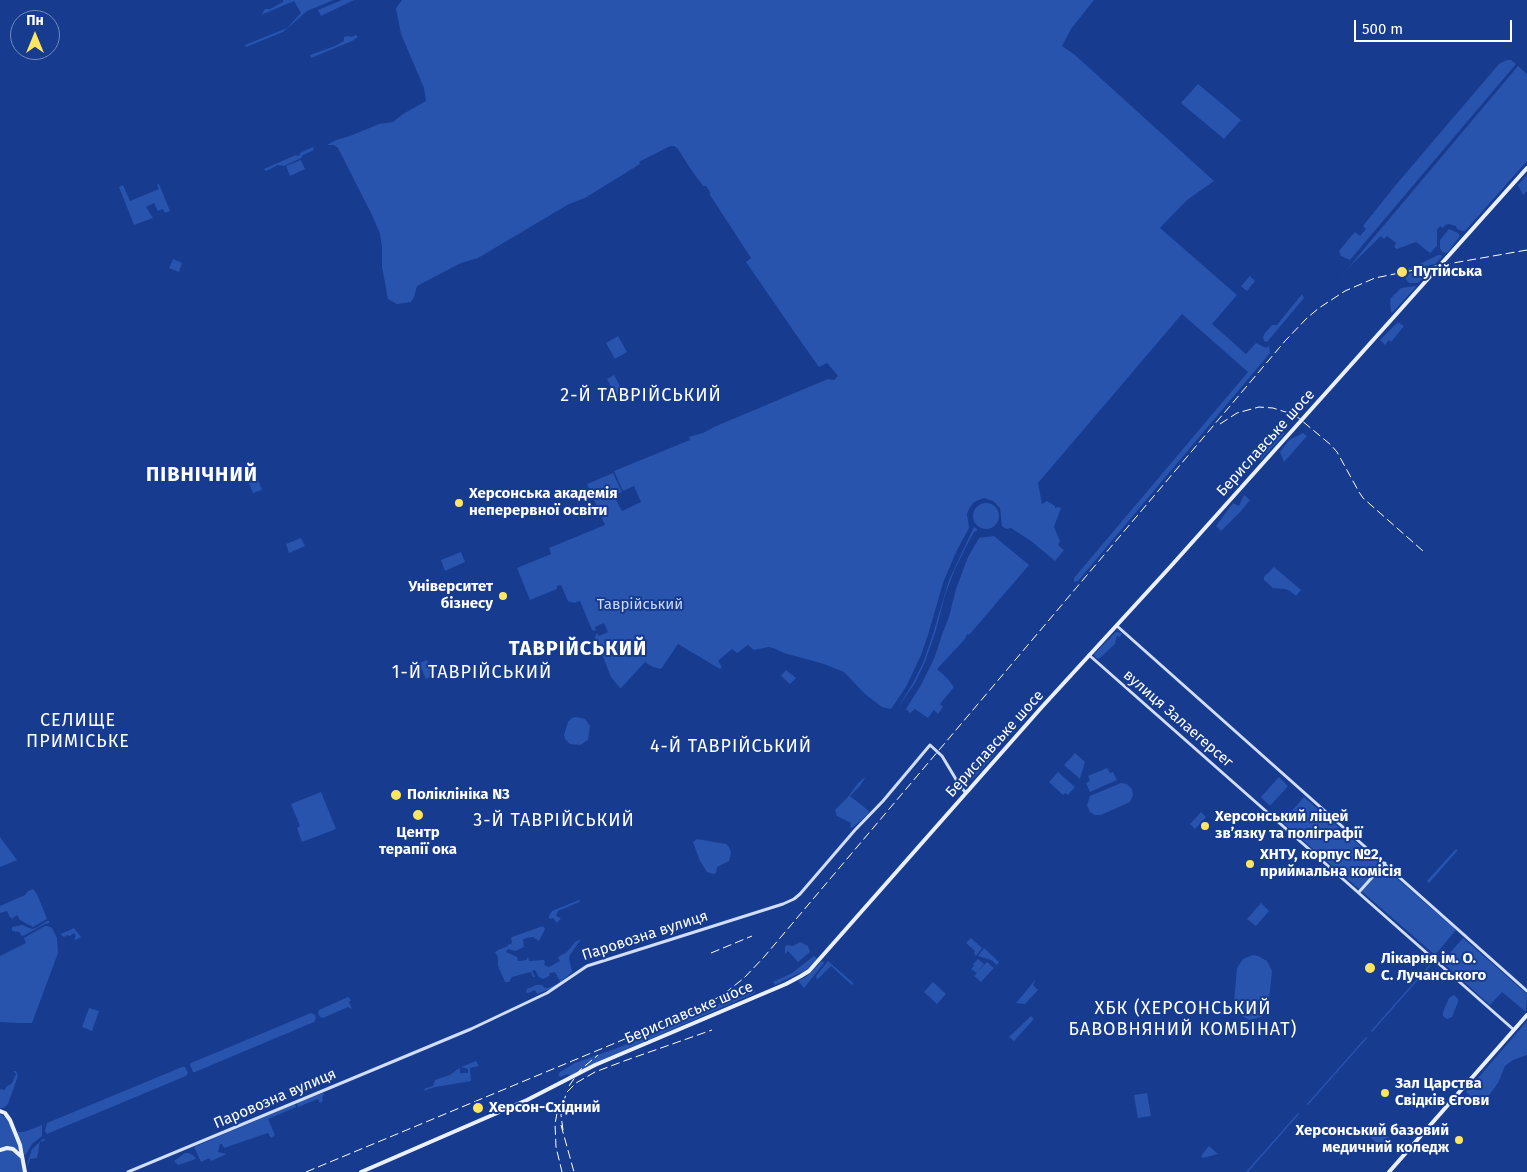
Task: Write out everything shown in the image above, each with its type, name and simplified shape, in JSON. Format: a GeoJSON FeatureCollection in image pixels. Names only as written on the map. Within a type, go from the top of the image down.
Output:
{"type":"FeatureCollection","features":[{"type":"Feature","properties":{"kind":"main road","name":"Бериславське шосе"},"geometry":{"type":"LineString","coordinates":[[362,1172],[528,1100],[595,1066],[810,971],[1089,655],[1527,168]]}},
{"type":"Feature","properties":{"kind":"main road","name":"вулиця Залаегерсег"},"geometry":{"type":"LineString","coordinates":[[1117,626],[1385,863]]}},
{"type":"Feature","properties":{"kind":"main road","name":"вулиця Залаегерсег"},"geometry":{"type":"LineString","coordinates":[[1089,655],[1359,892]]}},
{"type":"Feature","properties":{"kind":"main road","name":"Паровозна вулиця"},"geometry":{"type":"LineString","coordinates":[[128,1172],[471,1029],[548,993],[587,966],[784,904],[794,899],[855,830],[884,802],[930,745],[942,756],[966,793]]}},
{"type":"Feature","properties":{"kind":"main road"},"geometry":{"type":"LineString","coordinates":[[1514,1030],[1359,892],[1385,863],[1527,991]]}},
{"type":"Feature","properties":{"kind":"main road"},"geometry":{"type":"LineString","coordinates":[[1389,1172],[1527,1015]]}},
{"type":"Feature","properties":{"kind":"main road"},"geometry":{"type":"LineString","coordinates":[[0,1111],[10,1120],[22,1148],[24,1172]]}},
{"type":"Feature","properties":{"kind":"main road"},"geometry":{"type":"LineString","coordinates":[[0,1150],[14,1149],[24,1159]]}},
{"type":"Feature","properties":{"kind":"green space"},"geometry":{"type":"Polygon","coordinates":[[[283,0],[334,0],[307,11],[283,32],[246,47],[245,45],[287,28],[301,13],[294,1],[261,15],[265,9],[270,9],[283,2],[283,0]]]}},
{"type":"Feature","properties":{"kind":"green space"},"geometry":{"type":"Polygon","coordinates":[[[342,0],[354,0],[321,16],[318,10],[342,0]]]}},
{"type":"Feature","properties":{"kind":"green space","name":"Таврійський"},"geometry":{"type":"Polygon","coordinates":[[[402,0],[1094,0],[1071,29],[1062,46],[1075,55],[1214,181],[1187,200],[1160,228],[1237,295],[1212,324],[1246,354],[1256,343],[1266,348],[1269,346],[1270,353],[1078,581],[1074,582],[1074,578],[1248,372],[1182,314],[1038,483],[1042,504],[1047,501],[1055,506],[1055,508],[1061,508],[1054,527],[1060,541],[1058,545],[1064,550],[1055,561],[1031,541],[1011,528],[1006,529],[1002,526],[1000,508],[993,501],[984,498],[974,502],[967,514],[969,528],[943,583],[921,655],[906,687],[891,709],[882,707],[865,694],[844,672],[773,648],[768,647],[754,650],[748,645],[737,653],[732,649],[718,661],[722,667],[720,669],[678,644],[661,669],[653,667],[646,663],[646,661],[620,688],[611,677],[595,637],[597,633],[599,636],[608,632],[604,623],[595,627],[596,631],[592,630],[580,601],[574,603],[568,601],[561,585],[557,586],[557,589],[530,600],[517,568],[551,554],[549,548],[605,525],[587,484],[613,473],[622,492],[614,496],[622,511],[641,502],[634,486],[623,491],[614,471],[690,440],[689,437],[703,433],[828,379],[834,380],[838,376],[827,363],[819,367],[804,346],[746,262],[751,258],[710,195],[710,192],[706,186],[703,186],[674,146],[670,146],[639,162],[640,164],[585,198],[569,204],[478,258],[461,263],[417,286],[411,302],[397,304],[388,299],[382,267],[380,234],[338,148],[334,145],[327,145],[379,124],[393,122],[426,101],[424,88],[401,34],[396,8],[402,0]]]}},
{"type":"Feature","properties":{"kind":"green space"},"geometry":{"type":"Polygon","coordinates":[[[356,35],[358,37],[352,41],[311,58],[310,55],[344,41],[344,37],[356,35]]]}},
{"type":"Feature","properties":{"kind":"green space"},"geometry":{"type":"Polygon","coordinates":[[[1511,60],[1516,64],[1350,260],[1341,256],[1339,251],[1348,240],[1355,232],[1360,236],[1366,229],[1363,226],[1394,187],[1499,64],[1511,60]]]}},
{"type":"Feature","properties":{"kind":"green space"},"geometry":{"type":"Polygon","coordinates":[[[1518,66],[1527,74],[1527,161],[1465,231],[1449,224],[1443,228],[1440,226],[1437,230],[1437,246],[1430,253],[1416,242],[1397,249],[1394,247],[1396,243],[1387,236],[1384,239],[1381,236],[1337,281],[1518,66]]]}},
{"type":"Feature","properties":{"kind":"green space"},"geometry":{"type":"Polygon","coordinates":[[[1198,84],[1241,120],[1224,139],[1181,103],[1198,84]]]}},
{"type":"Feature","properties":{"kind":"green space"},"geometry":{"type":"Polygon","coordinates":[[[313,147],[314,150],[284,166],[278,165],[266,171],[264,169],[300,155],[300,153],[313,147]]]}},
{"type":"Feature","properties":{"kind":"green space"},"geometry":{"type":"Polygon","coordinates":[[[301,160],[305,169],[290,176],[286,166],[301,160]]]}},
{"type":"Feature","properties":{"kind":"green space"},"geometry":{"type":"Polygon","coordinates":[[[1527,175],[1527,191],[1523,195],[1518,185],[1527,175]]]}},
{"type":"Feature","properties":{"kind":"green space"},"geometry":{"type":"Polygon","coordinates":[[[159,184],[170,211],[165,213],[163,209],[158,211],[154,203],[146,207],[153,218],[134,225],[119,187],[123,185],[130,201],[159,189],[157,185],[159,184]]]}},
{"type":"Feature","properties":{"kind":"green space"},"geometry":{"type":"Polygon","coordinates":[[[1449,229],[1460,236],[1448,252],[1445,253],[1440,248],[1440,240],[1449,229]]]}},
{"type":"Feature","properties":{"kind":"green space"},"geometry":{"type":"Polygon","coordinates":[[[1438,255],[1442,257],[1435,264],[1386,274],[1414,267],[1438,255]]]}},
{"type":"Feature","properties":{"kind":"green space"},"geometry":{"type":"Polygon","coordinates":[[[173,259],[182,263],[179,272],[169,268],[173,259]]]}},
{"type":"Feature","properties":{"kind":"green space"},"geometry":{"type":"Polygon","coordinates":[[[1432,269],[1418,283],[1409,283],[1405,278],[1399,276],[1402,275],[1432,269]]]}},
{"type":"Feature","properties":{"kind":"green space"},"geometry":{"type":"Polygon","coordinates":[[[1250,276],[1255,281],[1247,291],[1241,286],[1250,276]]]}},
{"type":"Feature","properties":{"kind":"green space"},"geometry":{"type":"Polygon","coordinates":[[[1415,286],[1392,313],[1390,299],[1401,288],[1415,286]]]}},
{"type":"Feature","properties":{"kind":"green space"},"geometry":{"type":"Polygon","coordinates":[[[1302,294],[1304,298],[1267,342],[1264,341],[1265,333],[1272,325],[1277,325],[1302,294]]]}},
{"type":"Feature","properties":{"kind":"green space"},"geometry":{"type":"Polygon","coordinates":[[[1398,322],[1404,326],[1391,342],[1389,340],[1385,345],[1380,340],[1398,322]]]}},
{"type":"Feature","properties":{"kind":"green space"},"geometry":{"type":"Polygon","coordinates":[[[618,336],[627,352],[615,359],[606,343],[618,336]]]}},
{"type":"Feature","properties":{"kind":"green space"},"geometry":{"type":"Polygon","coordinates":[[[614,375],[623,392],[616,396],[607,379],[614,375]]]}},
{"type":"Feature","properties":{"kind":"green space"},"geometry":{"type":"Polygon","coordinates":[[[1281,429],[1285,433],[1261,460],[1251,452],[1254,448],[1258,451],[1275,431],[1278,433],[1281,429]]]}},
{"type":"Feature","properties":{"kind":"green space"},"geometry":{"type":"Polygon","coordinates":[[[1303,433],[1307,436],[1284,462],[1280,452],[1289,440],[1303,433]]]}},
{"type":"Feature","properties":{"kind":"green space"},"geometry":{"type":"Polygon","coordinates":[[[255,472],[262,490],[253,493],[246,476],[255,472]]]}},
{"type":"Feature","properties":{"kind":"green space"},"geometry":{"type":"Polygon","coordinates":[[[1244,495],[1250,500],[1221,531],[1216,526],[1233,503],[1239,506],[1244,495]]]}},
{"type":"Feature","properties":{"kind":"green space"},"geometry":{"type":"Polygon","coordinates":[[[986,503],[995,507],[999,516],[995,525],[986,529],[977,525],[973,516],[977,507],[986,503]]]}},
{"type":"Feature","properties":{"kind":"green space"},"geometry":{"type":"Polygon","coordinates":[[[974,527],[978,530],[974,532],[955,569],[945,595],[925,662],[915,683],[897,709],[923,663],[949,580],[974,527]]]}},
{"type":"Feature","properties":{"kind":"green space"},"geometry":{"type":"Polygon","coordinates":[[[994,536],[1029,565],[937,669],[954,687],[940,704],[943,707],[938,714],[934,710],[928,718],[915,709],[910,713],[906,709],[934,659],[968,557],[979,538],[994,536]]]}},
{"type":"Feature","properties":{"kind":"green space"},"geometry":{"type":"Polygon","coordinates":[[[301,538],[305,546],[289,553],[286,544],[301,538]]]}},
{"type":"Feature","properties":{"kind":"green space"},"geometry":{"type":"Polygon","coordinates":[[[461,552],[465,562],[445,571],[441,560],[461,552]]]}},
{"type":"Feature","properties":{"kind":"green space"},"geometry":{"type":"Polygon","coordinates":[[[1274,567],[1301,590],[1296,596],[1285,589],[1273,588],[1264,580],[1264,577],[1274,567]]]}},
{"type":"Feature","properties":{"kind":"green space"},"geometry":{"type":"Polygon","coordinates":[[[1116,632],[1122,633],[1120,637],[1117,636],[1115,644],[1100,658],[1095,657],[1094,654],[1116,632]]]}},
{"type":"Feature","properties":{"kind":"green space"},"geometry":{"type":"Polygon","coordinates":[[[427,660],[434,675],[426,679],[419,663],[427,660]]]}},
{"type":"Feature","properties":{"kind":"green space"},"geometry":{"type":"Polygon","coordinates":[[[786,670],[796,678],[790,684],[781,676],[786,670]]]}},
{"type":"Feature","properties":{"kind":"green space"},"geometry":{"type":"Polygon","coordinates":[[[576,717],[585,719],[590,726],[588,740],[580,745],[570,744],[564,735],[568,722],[576,717]]]}},
{"type":"Feature","properties":{"kind":"green space"},"geometry":{"type":"Polygon","coordinates":[[[988,744],[997,752],[972,780],[965,779],[961,775],[988,744]]]}},
{"type":"Feature","properties":{"kind":"green space"},"geometry":{"type":"Polygon","coordinates":[[[1075,753],[1085,762],[1080,779],[1064,765],[1075,753]]]}},
{"type":"Feature","properties":{"kind":"green space"},"geometry":{"type":"Polygon","coordinates":[[[1107,768],[1110,773],[1113,772],[1117,780],[1090,792],[1086,783],[1090,781],[1088,776],[1107,768]]]}},
{"type":"Feature","properties":{"kind":"green space"},"geometry":{"type":"Polygon","coordinates":[[[1058,772],[1075,787],[1068,795],[1065,793],[1063,795],[1049,782],[1058,772]]]}},
{"type":"Feature","properties":{"kind":"green space"},"geometry":{"type":"Polygon","coordinates":[[[1279,777],[1288,786],[1269,805],[1261,797],[1279,777]]]}},
{"type":"Feature","properties":{"kind":"green space"},"geometry":{"type":"Polygon","coordinates":[[[864,778],[860,786],[850,796],[869,811],[852,828],[850,827],[851,823],[837,816],[835,810],[864,778]]]}},
{"type":"Feature","properties":{"kind":"green space"},"geometry":{"type":"Polygon","coordinates":[[[1121,783],[1127,784],[1132,789],[1133,795],[1130,802],[1101,815],[1095,815],[1090,812],[1087,805],[1090,796],[1121,783]]]}},
{"type":"Feature","properties":{"kind":"green space"},"geometry":{"type":"Polygon","coordinates":[[[321,792],[336,829],[302,842],[297,828],[300,826],[291,804],[321,792]]]}},
{"type":"Feature","properties":{"kind":"green space"},"geometry":{"type":"Polygon","coordinates":[[[1304,797],[1456,930],[1435,955],[1282,822],[1304,797]]]}},
{"type":"Feature","properties":{"kind":"green space"},"geometry":{"type":"Polygon","coordinates":[[[1201,812],[1206,817],[1195,829],[1190,824],[1201,812]]]}},
{"type":"Feature","properties":{"kind":"green space"},"geometry":{"type":"Polygon","coordinates":[[[0,837],[17,860],[0,867],[0,837]]]}},
{"type":"Feature","properties":{"kind":"green space"},"geometry":{"type":"Polygon","coordinates":[[[697,839],[726,844],[729,847],[731,853],[729,861],[717,867],[716,873],[707,872],[700,861],[693,842],[697,839]]]}},
{"type":"Feature","properties":{"kind":"green space"},"geometry":{"type":"Polygon","coordinates":[[[1456,849],[1458,850],[1429,883],[1427,881],[1456,849]]]}},
{"type":"Feature","properties":{"kind":"green space"},"geometry":{"type":"Polygon","coordinates":[[[33,889],[37,894],[47,919],[33,927],[20,920],[17,915],[12,919],[7,911],[0,913],[0,906],[25,895],[33,889]]]}},
{"type":"Feature","properties":{"kind":"green space"},"geometry":{"type":"Polygon","coordinates":[[[579,900],[579,902],[558,911],[556,916],[561,918],[557,923],[553,918],[549,919],[552,911],[579,900]]]}},
{"type":"Feature","properties":{"kind":"green space"},"geometry":{"type":"Polygon","coordinates":[[[1261,903],[1269,911],[1256,926],[1247,919],[1261,903]]]}},
{"type":"Feature","properties":{"kind":"green space"},"geometry":{"type":"Polygon","coordinates":[[[47,921],[49,923],[22,936],[19,932],[12,931],[12,927],[22,925],[32,929],[47,921]]]}},
{"type":"Feature","properties":{"kind":"green space"},"geometry":{"type":"Polygon","coordinates":[[[45,926],[52,928],[57,938],[58,953],[32,1023],[0,1022],[0,956],[26,943],[24,938],[45,926]]]}},
{"type":"Feature","properties":{"kind":"green space"},"geometry":{"type":"Polygon","coordinates":[[[543,926],[545,929],[539,941],[533,937],[526,938],[523,940],[524,947],[515,951],[508,949],[506,952],[517,957],[518,961],[526,960],[528,957],[529,961],[544,960],[544,965],[549,967],[560,961],[558,957],[567,952],[575,942],[581,939],[570,955],[571,973],[559,983],[560,981],[555,972],[550,973],[549,976],[543,979],[539,977],[535,970],[532,971],[535,977],[533,977],[531,972],[512,977],[509,982],[505,982],[498,966],[498,957],[495,952],[512,943],[512,937],[543,926]]]}},
{"type":"Feature","properties":{"kind":"green space"},"geometry":{"type":"Polygon","coordinates":[[[74,928],[81,937],[76,940],[74,939],[76,936],[74,933],[64,937],[61,935],[61,934],[74,928]]]}},
{"type":"Feature","properties":{"kind":"green space"},"geometry":{"type":"Polygon","coordinates":[[[971,938],[982,948],[976,956],[975,951],[966,943],[971,938]]]}},
{"type":"Feature","properties":{"kind":"green space"},"geometry":{"type":"Polygon","coordinates":[[[1463,938],[1527,994],[1526,1012],[1502,992],[1490,1005],[1442,962],[1463,938]]]}},
{"type":"Feature","properties":{"kind":"green space"},"geometry":{"type":"Polygon","coordinates":[[[800,942],[808,946],[810,952],[798,962],[788,951],[785,954],[785,948],[786,945],[793,946],[800,942]]]}},
{"type":"Feature","properties":{"kind":"green space"},"geometry":{"type":"Polygon","coordinates":[[[984,948],[999,962],[997,965],[991,960],[978,956],[984,948]]]}},
{"type":"Feature","properties":{"kind":"green space"},"geometry":{"type":"Polygon","coordinates":[[[1253,955],[1267,961],[1272,971],[1268,1010],[1261,1017],[1250,1020],[1237,1012],[1234,1002],[1237,968],[1243,959],[1253,955]]]}},
{"type":"Feature","properties":{"kind":"green space"},"geometry":{"type":"Polygon","coordinates":[[[814,956],[817,959],[806,970],[775,985],[773,982],[792,973],[814,956]]]}},
{"type":"Feature","properties":{"kind":"green space"},"geometry":{"type":"Polygon","coordinates":[[[978,959],[984,964],[977,972],[987,962],[994,968],[981,982],[974,976],[977,973],[971,969],[978,959]]]}},
{"type":"Feature","properties":{"kind":"green space"},"geometry":{"type":"Polygon","coordinates":[[[822,961],[824,963],[804,988],[798,981],[806,977],[822,961]]]}},
{"type":"Feature","properties":{"kind":"green space"},"geometry":{"type":"Polygon","coordinates":[[[828,961],[853,983],[852,985],[831,966],[817,980],[816,976],[828,961]]]}},
{"type":"Feature","properties":{"kind":"green space"},"geometry":{"type":"Polygon","coordinates":[[[1432,964],[1372,1032],[1371,1031],[1432,964]]]}},
{"type":"Feature","properties":{"kind":"green space"},"geometry":{"type":"Polygon","coordinates":[[[1036,979],[1033,985],[1038,990],[1025,1004],[1016,1003],[1036,979]]]}},
{"type":"Feature","properties":{"kind":"green space"},"geometry":{"type":"Polygon","coordinates":[[[933,982],[946,994],[937,1004],[924,992],[933,982]]]}},
{"type":"Feature","properties":{"kind":"green space"},"geometry":{"type":"Polygon","coordinates":[[[559,983],[553,988],[537,994],[535,990],[526,992],[527,989],[536,985],[548,988],[559,983]]]}},
{"type":"Feature","properties":{"kind":"green space"},"geometry":{"type":"Polygon","coordinates":[[[755,991],[755,993],[586,1067],[570,1076],[568,1074],[560,1077],[558,1075],[575,1063],[620,1047],[706,1011],[729,998],[731,1001],[755,991]]]}},
{"type":"Feature","properties":{"kind":"green space"},"geometry":{"type":"Polygon","coordinates":[[[1454,995],[1458,1002],[1452,1017],[1447,1019],[1443,1016],[1443,1012],[1449,998],[1454,995]]]}},
{"type":"Feature","properties":{"kind":"green space"},"geometry":{"type":"Polygon","coordinates":[[[348,997],[351,1000],[349,1002],[352,1009],[348,1007],[323,1018],[320,1017],[319,1010],[348,997]]]}},
{"type":"Feature","properties":{"kind":"green space"},"geometry":{"type":"Polygon","coordinates":[[[89,1008],[99,1011],[92,1031],[82,1027],[89,1008]]]}},
{"type":"Feature","properties":{"kind":"green space"},"geometry":{"type":"Polygon","coordinates":[[[311,1013],[316,1018],[314,1022],[193,1072],[191,1063],[311,1013]]]}},
{"type":"Feature","properties":{"kind":"green space"},"geometry":{"type":"Polygon","coordinates":[[[1031,1016],[1034,1019],[1014,1041],[1009,1037],[1031,1016]]]}},
{"type":"Feature","properties":{"kind":"green space"},"geometry":{"type":"Polygon","coordinates":[[[1527,1021],[1527,1055],[1513,1060],[1505,1066],[1498,1083],[1482,1105],[1466,1092],[1527,1021]]]}},
{"type":"Feature","properties":{"kind":"green space"},"geometry":{"type":"Polygon","coordinates":[[[1367,1038],[1308,1105],[1307,1104],[1367,1038]]]}},
{"type":"Feature","properties":{"kind":"green space"},"geometry":{"type":"Polygon","coordinates":[[[476,1061],[479,1066],[470,1068],[471,1081],[423,1091],[433,1086],[435,1080],[450,1075],[460,1068],[460,1073],[468,1073],[468,1069],[461,1067],[476,1061]]]}},
{"type":"Feature","properties":{"kind":"green space"},"geometry":{"type":"Polygon","coordinates":[[[185,1067],[188,1073],[186,1076],[47,1134],[45,1131],[47,1123],[185,1067]]]}},
{"type":"Feature","properties":{"kind":"green space"},"geometry":{"type":"Polygon","coordinates":[[[13,1071],[16,1071],[18,1076],[8,1104],[4,1108],[0,1108],[0,1089],[5,1090],[12,1083],[16,1074],[13,1071]]]}},
{"type":"Feature","properties":{"kind":"green space"},"geometry":{"type":"Polygon","coordinates":[[[323,1093],[323,1101],[320,1103],[318,1099],[298,1107],[297,1103],[323,1093]]]}},
{"type":"Feature","properties":{"kind":"green space"},"geometry":{"type":"Polygon","coordinates":[[[1147,1093],[1151,1116],[1138,1118],[1134,1095],[1147,1093]]]}},
{"type":"Feature","properties":{"kind":"green space"},"geometry":{"type":"Polygon","coordinates":[[[295,1104],[296,1107],[268,1119],[275,1135],[271,1138],[268,1133],[224,1148],[220,1144],[218,1152],[227,1154],[211,1161],[209,1158],[201,1162],[194,1147],[295,1104]]]}},
{"type":"Feature","properties":{"kind":"green space"},"geometry":{"type":"Polygon","coordinates":[[[1298,1113],[1248,1172],[1246,1172],[1298,1113]]]}},
{"type":"Feature","properties":{"kind":"green space"},"geometry":{"type":"Polygon","coordinates":[[[0,1114],[7,1118],[21,1152],[11,1147],[0,1148],[0,1114]]]}},
{"type":"Feature","properties":{"kind":"green space"},"geometry":{"type":"Polygon","coordinates":[[[42,1125],[42,1136],[32,1144],[25,1156],[17,1132],[24,1132],[42,1125]]]}},
{"type":"Feature","properties":{"kind":"green space"},"geometry":{"type":"Polygon","coordinates":[[[1369,1125],[1375,1126],[1389,1138],[1391,1142],[1389,1146],[1382,1147],[1366,1134],[1366,1129],[1369,1125]]]}},
{"type":"Feature","properties":{"kind":"green space"},"geometry":{"type":"Polygon","coordinates":[[[43,1139],[46,1140],[40,1142],[37,1158],[30,1159],[27,1169],[32,1149],[43,1139]]]}},
{"type":"Feature","properties":{"kind":"green space"},"geometry":{"type":"Polygon","coordinates":[[[1209,1146],[1218,1154],[1203,1158],[1201,1156],[1209,1146]]]}},
{"type":"Feature","properties":{"kind":"green space"},"geometry":{"type":"Polygon","coordinates":[[[5,1149],[14,1150],[20,1156],[23,1172],[0,1172],[0,1151],[5,1149]]]}},
{"type":"Feature","properties":{"kind":"green space"},"geometry":{"type":"Polygon","coordinates":[[[185,1153],[189,1153],[196,1159],[178,1165],[174,1161],[185,1153]]]}},
{"type":"Feature","properties":{"kind":"railway"},"geometry":{"type":"LineString","coordinates":[[306,1172],[692,1011],[711,1002],[729,990],[744,978],[764,957],[1285,341],[1307,318],[1345,291],[1375,278],[1527,250]]}},
{"type":"Feature","properties":{"kind":"railway"},"geometry":{"type":"LineString","coordinates":[[1220,424],[1237,413],[1259,407],[1273,408],[1295,415],[1337,452],[1363,498],[1423,551]]}},
{"type":"Feature","properties":{"kind":"railway"},"geometry":{"type":"LineString","coordinates":[[711,953],[752,936]]}},
{"type":"Feature","properties":{"kind":"railway"},"geometry":{"type":"LineString","coordinates":[[563,1130],[561,1115],[563,1103],[567,1092],[576,1083],[595,1072],[712,1030]]}},
{"type":"Feature","properties":{"kind":"railway"},"geometry":{"type":"LineString","coordinates":[[569,1086],[580,1070],[598,1055]]}},
{"type":"Feature","properties":{"kind":"railway"},"geometry":{"type":"LineString","coordinates":[[557,1113],[555,1124],[556,1147],[562,1172]]}},
{"type":"Feature","properties":{"kind":"railway"},"geometry":{"type":"LineString","coordinates":[[561,1125],[574,1172]]}},
{"type":"Feature","properties":{"kind":"place","name":"Путійська"},"geometry":{"type":"Point","coordinates":[1402,272]}},
{"type":"Feature","properties":{"kind":"place","name":"Херсонська академія неперервної освіти"},"geometry":{"type":"Point","coordinates":[459,503]}},
{"type":"Feature","properties":{"kind":"place","name":"Університет бізнесу"},"geometry":{"type":"Point","coordinates":[503,596]}},
{"type":"Feature","properties":{"kind":"place","name":"Поліклініка N3"},"geometry":{"type":"Point","coordinates":[396,795]}},
{"type":"Feature","properties":{"kind":"place","name":"Центр терапії ока"},"geometry":{"type":"Point","coordinates":[418,815]}},
{"type":"Feature","properties":{"kind":"place","name":"Херсонський ліцей зв’язку та поліграфії"},"geometry":{"type":"Point","coordinates":[1205,826]}},
{"type":"Feature","properties":{"kind":"place","name":"ХНТУ, корпус №2, приймальна комісія"},"geometry":{"type":"Point","coordinates":[1250,864]}},
{"type":"Feature","properties":{"kind":"place","name":"Лікарня ім. О. С. Лучанського"},"geometry":{"type":"Point","coordinates":[1370,968]}},
{"type":"Feature","properties":{"kind":"place","name":"Зал Царства Свідків Єгови"},"geometry":{"type":"Point","coordinates":[1385,1093]}},
{"type":"Feature","properties":{"kind":"place","name":"Херсон-Східний"},"geometry":{"type":"Point","coordinates":[478,1108]}},
{"type":"Feature","properties":{"kind":"place","name":"Херсонський базовий медичний коледж"},"geometry":{"type":"Point","coordinates":[1459,1140]}},
{"type":"Feature","properties":{"kind":"district","name":"2-Й ТАВРІЙСЬКИЙ"},"geometry":{"type":"Point","coordinates":[641,396]}},
{"type":"Feature","properties":{"kind":"district","name":"ПІВНІЧНИЙ"},"geometry":{"type":"Point","coordinates":[202,475]}},
{"type":"Feature","properties":{"kind":"district","name":"ТАВРІЙСЬКИЙ"},"geometry":{"type":"Point","coordinates":[578,649]}},
{"type":"Feature","properties":{"kind":"district","name":"1-Й ТАВРІЙСЬКИЙ"},"geometry":{"type":"Point","coordinates":[472,673]}},
{"type":"Feature","properties":{"kind":"district","name":"СЕЛИЩЕ ПРИМІСЬКЕ"},"geometry":{"type":"Point","coordinates":[78,731]}},
{"type":"Feature","properties":{"kind":"district","name":"4-Й ТАВРІЙСЬКИЙ"},"geometry":{"type":"Point","coordinates":[731,747]}},
{"type":"Feature","properties":{"kind":"district","name":"3-Й ТАВРІЙСЬКИЙ"},"geometry":{"type":"Point","coordinates":[554,821]}},
{"type":"Feature","properties":{"kind":"district","name":"ХБК (ХЕРСОНСЬКИЙ БАВОВНЯНИЙ КОМБІНАТ)"},"geometry":{"type":"Point","coordinates":[1183,1019]}}]}
